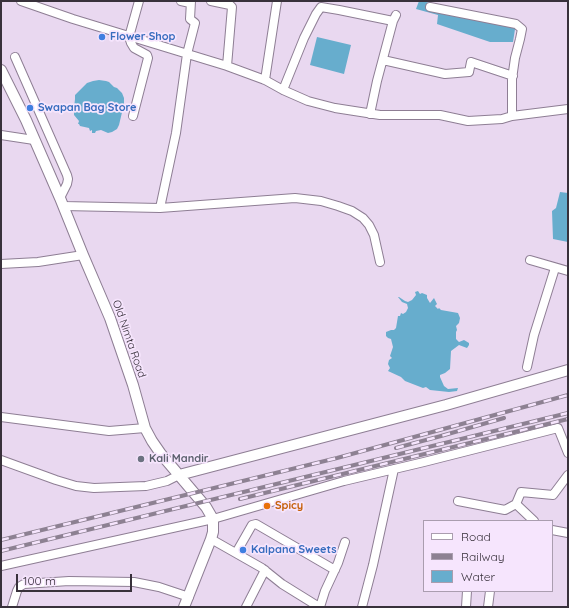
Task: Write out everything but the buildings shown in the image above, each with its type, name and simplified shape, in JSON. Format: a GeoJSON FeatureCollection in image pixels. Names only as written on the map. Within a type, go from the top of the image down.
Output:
{"type":"FeatureCollection","features":[{"type":"Feature","properties":{"kind":"street"},"geometry":{"type":"LineString","coordinates":[[21,1],[129,37],[226,66],[265,80],[283,90],[318,104],[370,114],[440,115],[468,121],[502,119],[512,116],[568,109]]}},
{"type":"Feature","properties":{"kind":"street"},"geometry":{"type":"LineString","coordinates":[[133,116],[148,58],[147,55],[134,48],[129,37],[139,1]]}},
{"type":"Feature","properties":{"kind":"street"},"geometry":{"type":"LineString","coordinates":[[160,208],[176,133],[187,54],[195,23],[190,19],[191,2],[181,1]]}},
{"type":"Feature","properties":{"kind":"street"},"geometry":{"type":"LineString","coordinates":[[211,1],[230,4],[232,8],[226,66]]}},
{"type":"Feature","properties":{"kind":"street"},"geometry":{"type":"LineString","coordinates":[[265,80],[278,1]]}},
{"type":"Feature","properties":{"kind":"street"},"geometry":{"type":"LineString","coordinates":[[283,90],[304,38],[323,4],[339,10],[395,18],[370,114]]}},
{"type":"Feature","properties":{"kind":"street"},"geometry":{"type":"LineString","coordinates":[[430,7],[516,24],[522,28],[514,58],[512,116]]}},
{"type":"Feature","properties":{"kind":"street"},"geometry":{"type":"LineString","coordinates":[[15,57],[67,175],[68,179],[62,202],[160,208],[295,198],[321,201],[352,211],[363,218],[369,225],[374,235],[380,262]]}},
{"type":"Feature","properties":{"kind":"street"},"geometry":{"type":"LineString","coordinates":[[383,60],[445,74],[469,72],[471,62],[513,76]]}},
{"type":"Feature","properties":{"kind":"street","name":"Old Nimta Road"},"geometry":{"type":"LineString","coordinates":[[1,70],[62,202],[110,318],[146,428],[152,441],[206,507],[213,519]]}},
{"type":"Feature","properties":{"kind":"street"},"geometry":{"type":"LineString","coordinates":[[1,135],[34,140]]}},
{"type":"Feature","properties":{"kind":"street"},"geometry":{"type":"LineString","coordinates":[[1,264],[38,262],[83,255]]}},
{"type":"Feature","properties":{"kind":"street"},"geometry":{"type":"LineString","coordinates":[[530,260],[568,272]]}},
{"type":"Feature","properties":{"kind":"street"},"geometry":{"type":"LineString","coordinates":[[527,366],[534,335],[555,268]]}},
{"type":"Feature","properties":{"kind":"street"},"geometry":{"type":"LineString","coordinates":[[1,460],[76,486],[94,488],[146,486],[167,481],[179,475],[446,405],[568,370]]}},
{"type":"Feature","properties":{"kind":"street"},"geometry":{"type":"LineString","coordinates":[[1,417],[109,431],[146,428]]}},
{"type":"Feature","properties":{"kind":"street"},"geometry":{"type":"LineString","coordinates":[[1,566],[213,519],[344,481],[558,428],[568,453]]}},
{"type":"Feature","properties":{"kind":"street"},"geometry":{"type":"LineString","coordinates":[[362,607],[373,566],[394,469]]}},
{"type":"Feature","properties":{"kind":"street"},"geometry":{"type":"LineString","coordinates":[[458,501],[505,510],[516,504],[521,492],[553,495],[568,475]]}},
{"type":"Feature","properties":{"kind":"street"},"geometry":{"type":"LineString","coordinates":[[516,504],[533,520]]}},
{"type":"Feature","properties":{"kind":"street"},"geometry":{"type":"LineString","coordinates":[[184,607],[214,532],[213,519]]}},
{"type":"Feature","properties":{"kind":"street"},"geometry":{"type":"LineString","coordinates":[[236,553],[252,525],[256,524],[335,570]]}},
{"type":"Feature","properties":{"kind":"street"},"geometry":{"type":"LineString","coordinates":[[553,530],[568,533]]}},
{"type":"Feature","properties":{"kind":"street"},"geometry":{"type":"LineString","coordinates":[[211,539],[265,570],[298,595],[320,607],[345,542]]}},
{"type":"Feature","properties":{"kind":"street"},"geometry":{"type":"LineString","coordinates":[[246,607],[265,570]]}},
{"type":"Feature","properties":{"kind":"street"},"geometry":{"type":"LineString","coordinates":[[12,607],[19,587],[24,584],[69,581],[134,582],[159,587],[189,597]]}},
{"type":"Feature","properties":{"kind":"street"},"geometry":{"type":"LineString","coordinates":[[466,607],[467,592]]}},
{"type":"Feature","properties":{"kind":"street"},"geometry":{"type":"LineString","coordinates":[[488,607],[490,592]]}},
{"type":"Feature","properties":{"kind":"water"},"geometry":{"type":"Polygon","coordinates":[[[419,1],[516,23],[513,42],[490,42],[437,24],[438,15],[416,9],[419,1]]]}},
{"type":"Feature","properties":{"kind":"water"},"geometry":{"type":"Polygon","coordinates":[[[317,37],[351,45],[344,74],[310,65],[317,37]]]}},
{"type":"Feature","properties":{"kind":"water"},"geometry":{"type":"Polygon","coordinates":[[[99,80],[109,82],[122,93],[124,98],[119,125],[117,129],[108,133],[101,130],[92,133],[92,130],[90,131],[89,128],[78,124],[79,121],[74,115],[75,95],[87,83],[99,80]]]}},
{"type":"Feature","properties":{"kind":"water"},"geometry":{"type":"Polygon","coordinates":[[[560,192],[568,193],[568,242],[553,239],[552,211],[556,208],[560,192]]]}},
{"type":"Feature","properties":{"kind":"water"},"geometry":{"type":"Polygon","coordinates":[[[418,291],[420,294],[422,293],[427,295],[430,303],[434,298],[437,304],[435,306],[438,309],[458,313],[460,318],[459,323],[456,326],[456,339],[459,342],[464,340],[469,343],[469,345],[467,348],[459,345],[451,351],[450,369],[440,375],[444,386],[448,389],[458,388],[457,391],[449,392],[430,390],[426,387],[423,388],[405,381],[401,377],[388,371],[390,368],[388,364],[389,360],[392,358],[390,356],[393,347],[391,339],[386,336],[386,332],[396,328],[398,316],[400,316],[401,313],[403,314],[406,312],[408,308],[407,304],[402,302],[398,297],[408,302],[412,300],[416,295],[415,292],[418,291]]]}},
{"type":"Feature","properties":{"kind":"railway"},"geometry":{"type":"LineString","coordinates":[[1,540],[337,458],[568,395]]}},
{"type":"Feature","properties":{"kind":"railway"},"geometry":{"type":"LineString","coordinates":[[1,551],[568,413]]}},
{"type":"Feature","properties":{"kind":"railway"},"geometry":{"type":"LineString","coordinates":[[396,448],[504,418]]}},
{"type":"Feature","properties":{"kind":"railway"},"geometry":{"type":"LineString","coordinates":[[240,499],[568,419]]}},
{"type":"Feature","properties":{"kind":"place","name":"Flower Shop"},"geometry":{"type":"Point","coordinates":[102,37]}},
{"type":"Feature","properties":{"kind":"place","name":"Swapan Bag Store"},"geometry":{"type":"Point","coordinates":[30,108]}},
{"type":"Feature","properties":{"kind":"place","name":"Kali Mandir"},"geometry":{"type":"Point","coordinates":[141,459]}},
{"type":"Feature","properties":{"kind":"place","name":"Spicy"},"geometry":{"type":"Point","coordinates":[267,506]}},
{"type":"Feature","properties":{"kind":"place","name":"Kalpana Sweets"},"geometry":{"type":"Point","coordinates":[243,550]}}]}
